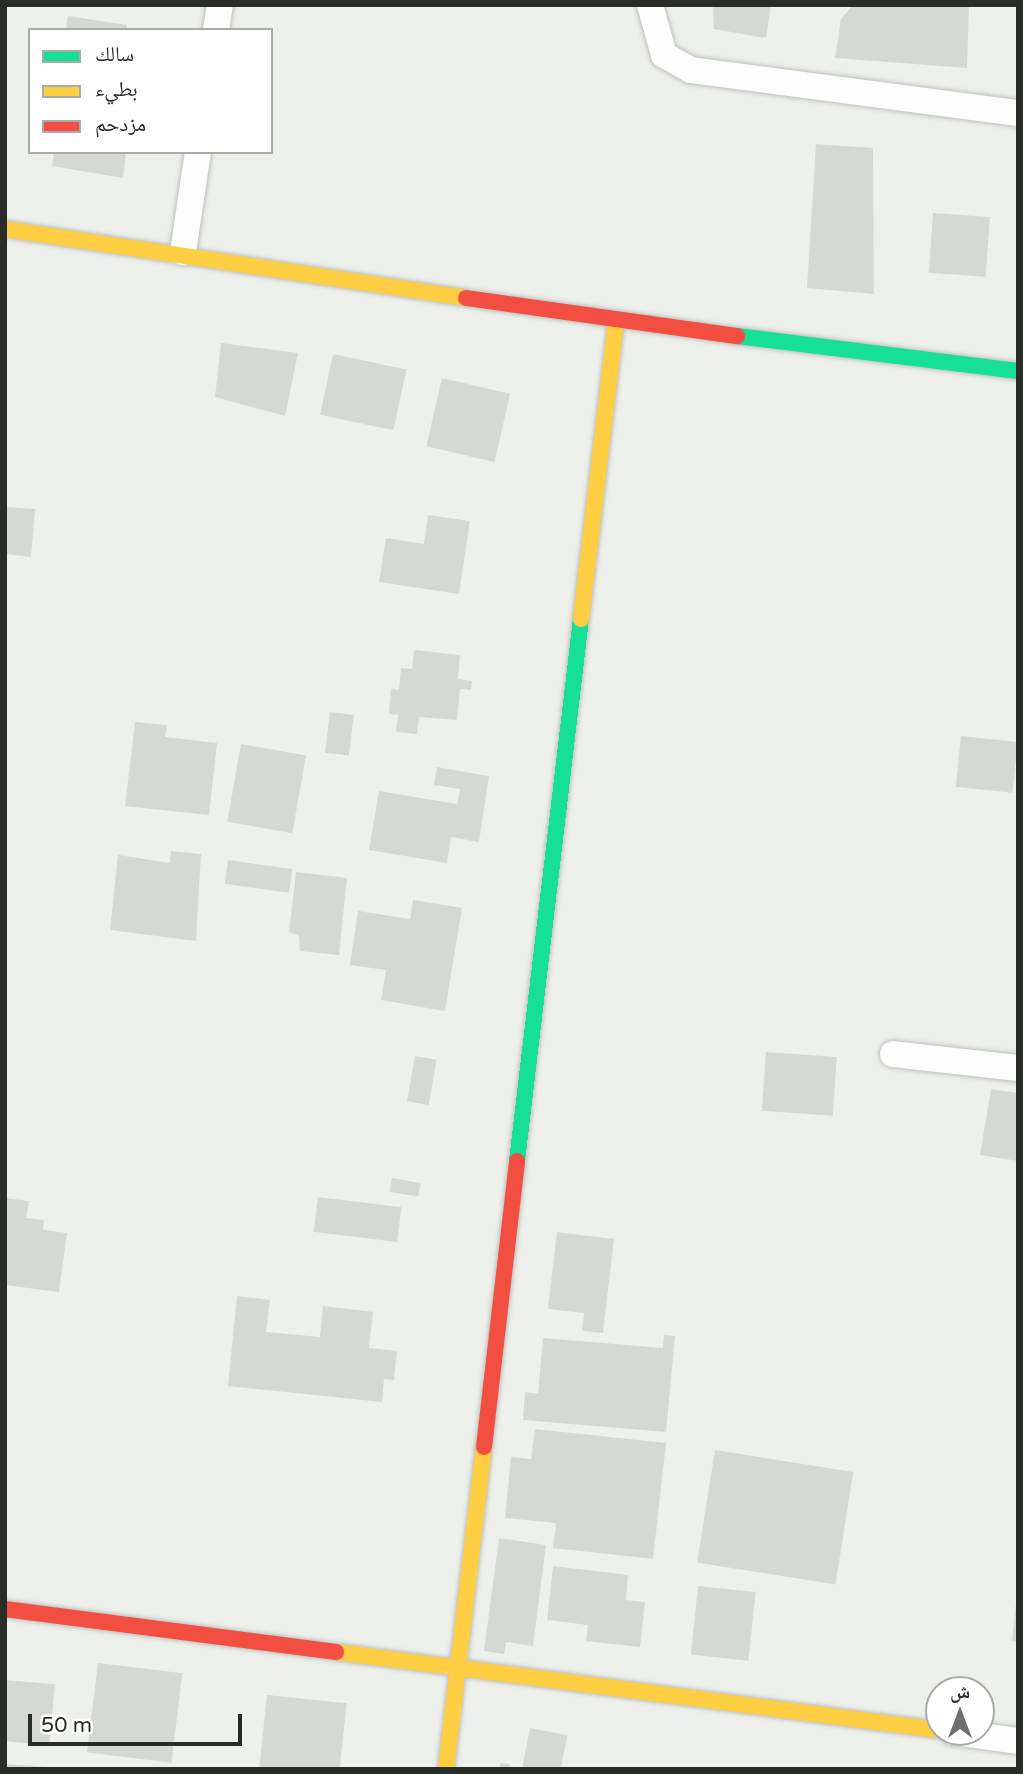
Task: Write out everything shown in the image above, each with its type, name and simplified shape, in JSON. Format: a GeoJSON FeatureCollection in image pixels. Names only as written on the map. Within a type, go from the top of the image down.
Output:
{"type":"FeatureCollection","features":[{"type":"Feature","properties":{"kind":"street"},"geometry":{"type":"LineString","coordinates":[[216,28],[220,5]]}},
{"type":"Feature","properties":{"kind":"street"},"geometry":{"type":"LineString","coordinates":[[650,5],[664,55],[691,69],[1018,113]]}},
{"type":"Feature","properties":{"kind":"street"},"geometry":{"type":"LineString","coordinates":[[183,252],[198,154]]}},
{"type":"Feature","properties":{"kind":"street"},"geometry":{"type":"LineString","coordinates":[[5,229],[183,252],[615,321],[1018,371]]}},
{"type":"Feature","properties":{"kind":"street"},"geometry":{"type":"LineString","coordinates":[[446,1769],[615,321]]}},
{"type":"Feature","properties":{"kind":"street"},"geometry":{"type":"LineString","coordinates":[[893,1054],[1018,1068]]}},
{"type":"Feature","properties":{"kind":"street"},"geometry":{"type":"LineString","coordinates":[[5,1609],[925,1728]]}},
{"type":"Feature","properties":{"kind":"street"},"geometry":{"type":"LineString","coordinates":[[995,1738],[1018,1741]]}},
{"type":"Feature","properties":{"kind":"building"},"geometry":{"type":"Polygon","coordinates":[[[713,5],[771,5],[766,38],[714,29],[713,5]]]}},
{"type":"Feature","properties":{"kind":"building"},"geometry":{"type":"Polygon","coordinates":[[[853,5],[969,5],[967,68],[835,58],[841,19],[853,5]]]}},
{"type":"Feature","properties":{"kind":"building"},"geometry":{"type":"Polygon","coordinates":[[[68,16],[127,25],[127,28],[66,28],[68,16]]]}},
{"type":"Feature","properties":{"kind":"building"},"geometry":{"type":"Polygon","coordinates":[[[816,144],[873,148],[874,294],[807,288],[816,144]]]}},
{"type":"Feature","properties":{"kind":"building"},"geometry":{"type":"Polygon","coordinates":[[[54,154],[126,154],[123,178],[52,166],[54,154]]]}},
{"type":"Feature","properties":{"kind":"building"},"geometry":{"type":"Polygon","coordinates":[[[933,213],[990,217],[986,277],[929,273],[933,213]]]}},
{"type":"Feature","properties":{"kind":"building"},"geometry":{"type":"Polygon","coordinates":[[[221,343],[298,353],[285,416],[215,397],[221,343]]]}},
{"type":"Feature","properties":{"kind":"building"},"geometry":{"type":"Polygon","coordinates":[[[333,354],[406,370],[393,430],[320,415],[333,354]]]}},
{"type":"Feature","properties":{"kind":"building"},"geometry":{"type":"Polygon","coordinates":[[[442,378],[510,394],[494,462],[426,446],[442,378]]]}},
{"type":"Feature","properties":{"kind":"building"},"geometry":{"type":"Polygon","coordinates":[[[5,507],[35,509],[31,557],[5,554],[5,507]]]}},
{"type":"Feature","properties":{"kind":"building"},"geometry":{"type":"Polygon","coordinates":[[[428,515],[470,521],[459,594],[379,582],[386,538],[424,544],[428,515]]]}},
{"type":"Feature","properties":{"kind":"building"},"geometry":{"type":"Polygon","coordinates":[[[414,650],[460,655],[458,679],[472,681],[471,690],[460,689],[457,720],[419,717],[417,734],[396,732],[398,715],[389,714],[391,689],[399,690],[401,668],[412,669],[414,650]]]}},
{"type":"Feature","properties":{"kind":"building"},"geometry":{"type":"Polygon","coordinates":[[[330,712],[354,715],[349,756],[325,753],[330,712]]]}},
{"type":"Feature","properties":{"kind":"building"},"geometry":{"type":"Polygon","coordinates":[[[135,722],[167,725],[165,737],[217,743],[209,815],[125,806],[135,722]]]}},
{"type":"Feature","properties":{"kind":"building"},"geometry":{"type":"Polygon","coordinates":[[[961,736],[1018,742],[1012,793],[956,787],[961,736]]]}},
{"type":"Feature","properties":{"kind":"building"},"geometry":{"type":"Polygon","coordinates":[[[241,744],[306,755],[292,833],[227,822],[241,744]]]}},
{"type":"Feature","properties":{"kind":"building"},"geometry":{"type":"Polygon","coordinates":[[[437,767],[489,776],[479,842],[451,837],[447,863],[369,850],[379,791],[457,804],[460,789],[434,785],[437,767]]]}},
{"type":"Feature","properties":{"kind":"building"},"geometry":{"type":"Polygon","coordinates":[[[171,851],[201,854],[196,941],[110,930],[118,855],[170,863],[171,851]]]}},
{"type":"Feature","properties":{"kind":"building"},"geometry":{"type":"Polygon","coordinates":[[[228,860],[292,869],[289,893],[225,884],[228,860]]]}},
{"type":"Feature","properties":{"kind":"building"},"geometry":{"type":"Polygon","coordinates":[[[296,872],[347,878],[339,955],[300,951],[299,936],[289,932],[296,872]]]}},
{"type":"Feature","properties":{"kind":"building"},"geometry":{"type":"Polygon","coordinates":[[[413,900],[462,908],[445,1011],[381,1000],[386,970],[350,965],[358,911],[410,919],[413,900]]]}},
{"type":"Feature","properties":{"kind":"building"},"geometry":{"type":"Polygon","coordinates":[[[766,1052],[837,1057],[833,1116],[762,1111],[766,1052]]]}},
{"type":"Feature","properties":{"kind":"building"},"geometry":{"type":"Polygon","coordinates":[[[415,1056],[437,1060],[429,1105],[407,1101],[415,1056]]]}},
{"type":"Feature","properties":{"kind":"building"},"geometry":{"type":"Polygon","coordinates":[[[991,1089],[1018,1093],[1018,1161],[980,1155],[991,1089]]]}},
{"type":"Feature","properties":{"kind":"building"},"geometry":{"type":"Polygon","coordinates":[[[392,1178],[421,1183],[418,1197],[390,1192],[392,1178]]]}},
{"type":"Feature","properties":{"kind":"building"},"geometry":{"type":"Polygon","coordinates":[[[318,1197],[401,1207],[397,1242],[314,1232],[318,1197]]]}},
{"type":"Feature","properties":{"kind":"building"},"geometry":{"type":"Polygon","coordinates":[[[5,1198],[29,1201],[26,1218],[44,1220],[43,1230],[67,1233],[59,1292],[5,1285],[5,1198]]]}},
{"type":"Feature","properties":{"kind":"building"},"geometry":{"type":"Polygon","coordinates":[[[557,1232],[614,1239],[603,1333],[582,1331],[584,1313],[548,1309],[557,1232]]]}},
{"type":"Feature","properties":{"kind":"building"},"geometry":{"type":"Polygon","coordinates":[[[237,1296],[270,1300],[266,1332],[320,1337],[323,1306],[373,1312],[369,1348],[397,1351],[394,1380],[384,1379],[382,1402],[228,1386],[237,1296]]]}},
{"type":"Feature","properties":{"kind":"building"},"geometry":{"type":"Polygon","coordinates":[[[664,1335],[675,1336],[666,1432],[523,1420],[525,1392],[538,1394],[543,1338],[663,1348],[664,1335]]]}},
{"type":"Feature","properties":{"kind":"building"},"geometry":{"type":"Polygon","coordinates":[[[535,1429],[666,1443],[653,1559],[553,1548],[556,1523],[505,1518],[511,1457],[531,1459],[535,1429]]]}},
{"type":"Feature","properties":{"kind":"building"},"geometry":{"type":"Polygon","coordinates":[[[715,1450],[853,1472],[835,1584],[697,1563],[715,1450]]]}},
{"type":"Feature","properties":{"kind":"building"},"geometry":{"type":"Polygon","coordinates":[[[499,1538],[546,1545],[533,1646],[506,1642],[504,1654],[484,1651],[499,1538]]]}},
{"type":"Feature","properties":{"kind":"building"},"geometry":{"type":"Polygon","coordinates":[[[553,1566],[628,1575],[626,1600],[645,1602],[640,1647],[586,1641],[588,1625],[547,1620],[553,1566]]]}},
{"type":"Feature","properties":{"kind":"building"},"geometry":{"type":"Polygon","coordinates":[[[698,1586],[756,1592],[748,1661],[691,1655],[698,1586]]]}},
{"type":"Feature","properties":{"kind":"building"},"geometry":{"type":"Polygon","coordinates":[[[1018,1604],[1018,1642],[1012,1641],[1018,1604]]]}},
{"type":"Feature","properties":{"kind":"building"},"geometry":{"type":"Polygon","coordinates":[[[98,1663],[182,1673],[171,1763],[87,1752],[98,1663]]]}},
{"type":"Feature","properties":{"kind":"building"},"geometry":{"type":"Polygon","coordinates":[[[5,1680],[55,1684],[49,1745],[5,1741],[5,1680]]]}},
{"type":"Feature","properties":{"kind":"building"},"geometry":{"type":"Polygon","coordinates":[[[267,1695],[347,1703],[340,1769],[259,1769],[267,1695]]]}},
{"type":"Feature","properties":{"kind":"building"},"geometry":{"type":"Polygon","coordinates":[[[530,1728],[567,1735],[561,1769],[523,1766],[530,1728]]]}},
{"type":"Feature","properties":{"kind":"building"},"geometry":{"type":"Polygon","coordinates":[[[500,1763],[510,1764],[509,1769],[500,1769],[500,1763]]]}},
{"type":"Feature","properties":{"kind":"building"},"geometry":{"type":"Polygon","coordinates":[[[5,1764],[47,1767],[47,1769],[5,1769],[5,1764]]]}},
{"type":"Feature","properties":{"kind":"traffic: fast"},"geometry":{"type":"LineString","coordinates":[[737,336],[1018,371]]}},
{"type":"Feature","properties":{"kind":"traffic: fast"},"geometry":{"type":"LineString","coordinates":[[517,1161],[581,619]]}},
{"type":"Feature","properties":{"kind":"traffic: slow"},"geometry":{"type":"LineString","coordinates":[[5,229],[466,298]]}},
{"type":"Feature","properties":{"kind":"traffic: slow"},"geometry":{"type":"LineString","coordinates":[[581,619],[616,321]]}},
{"type":"Feature","properties":{"kind":"traffic: slow"},"geometry":{"type":"LineString","coordinates":[[446,1769],[484,1447]]}},
{"type":"Feature","properties":{"kind":"traffic: slow"},"geometry":{"type":"LineString","coordinates":[[336,1652],[925,1728]]}},
{"type":"Feature","properties":{"kind":"traffic: jam"},"geometry":{"type":"LineString","coordinates":[[466,298],[737,336]]}},
{"type":"Feature","properties":{"kind":"traffic: jam"},"geometry":{"type":"LineString","coordinates":[[484,1447],[517,1161]]}},
{"type":"Feature","properties":{"kind":"traffic: jam"},"geometry":{"type":"LineString","coordinates":[[5,1609],[336,1652]]}}]}
